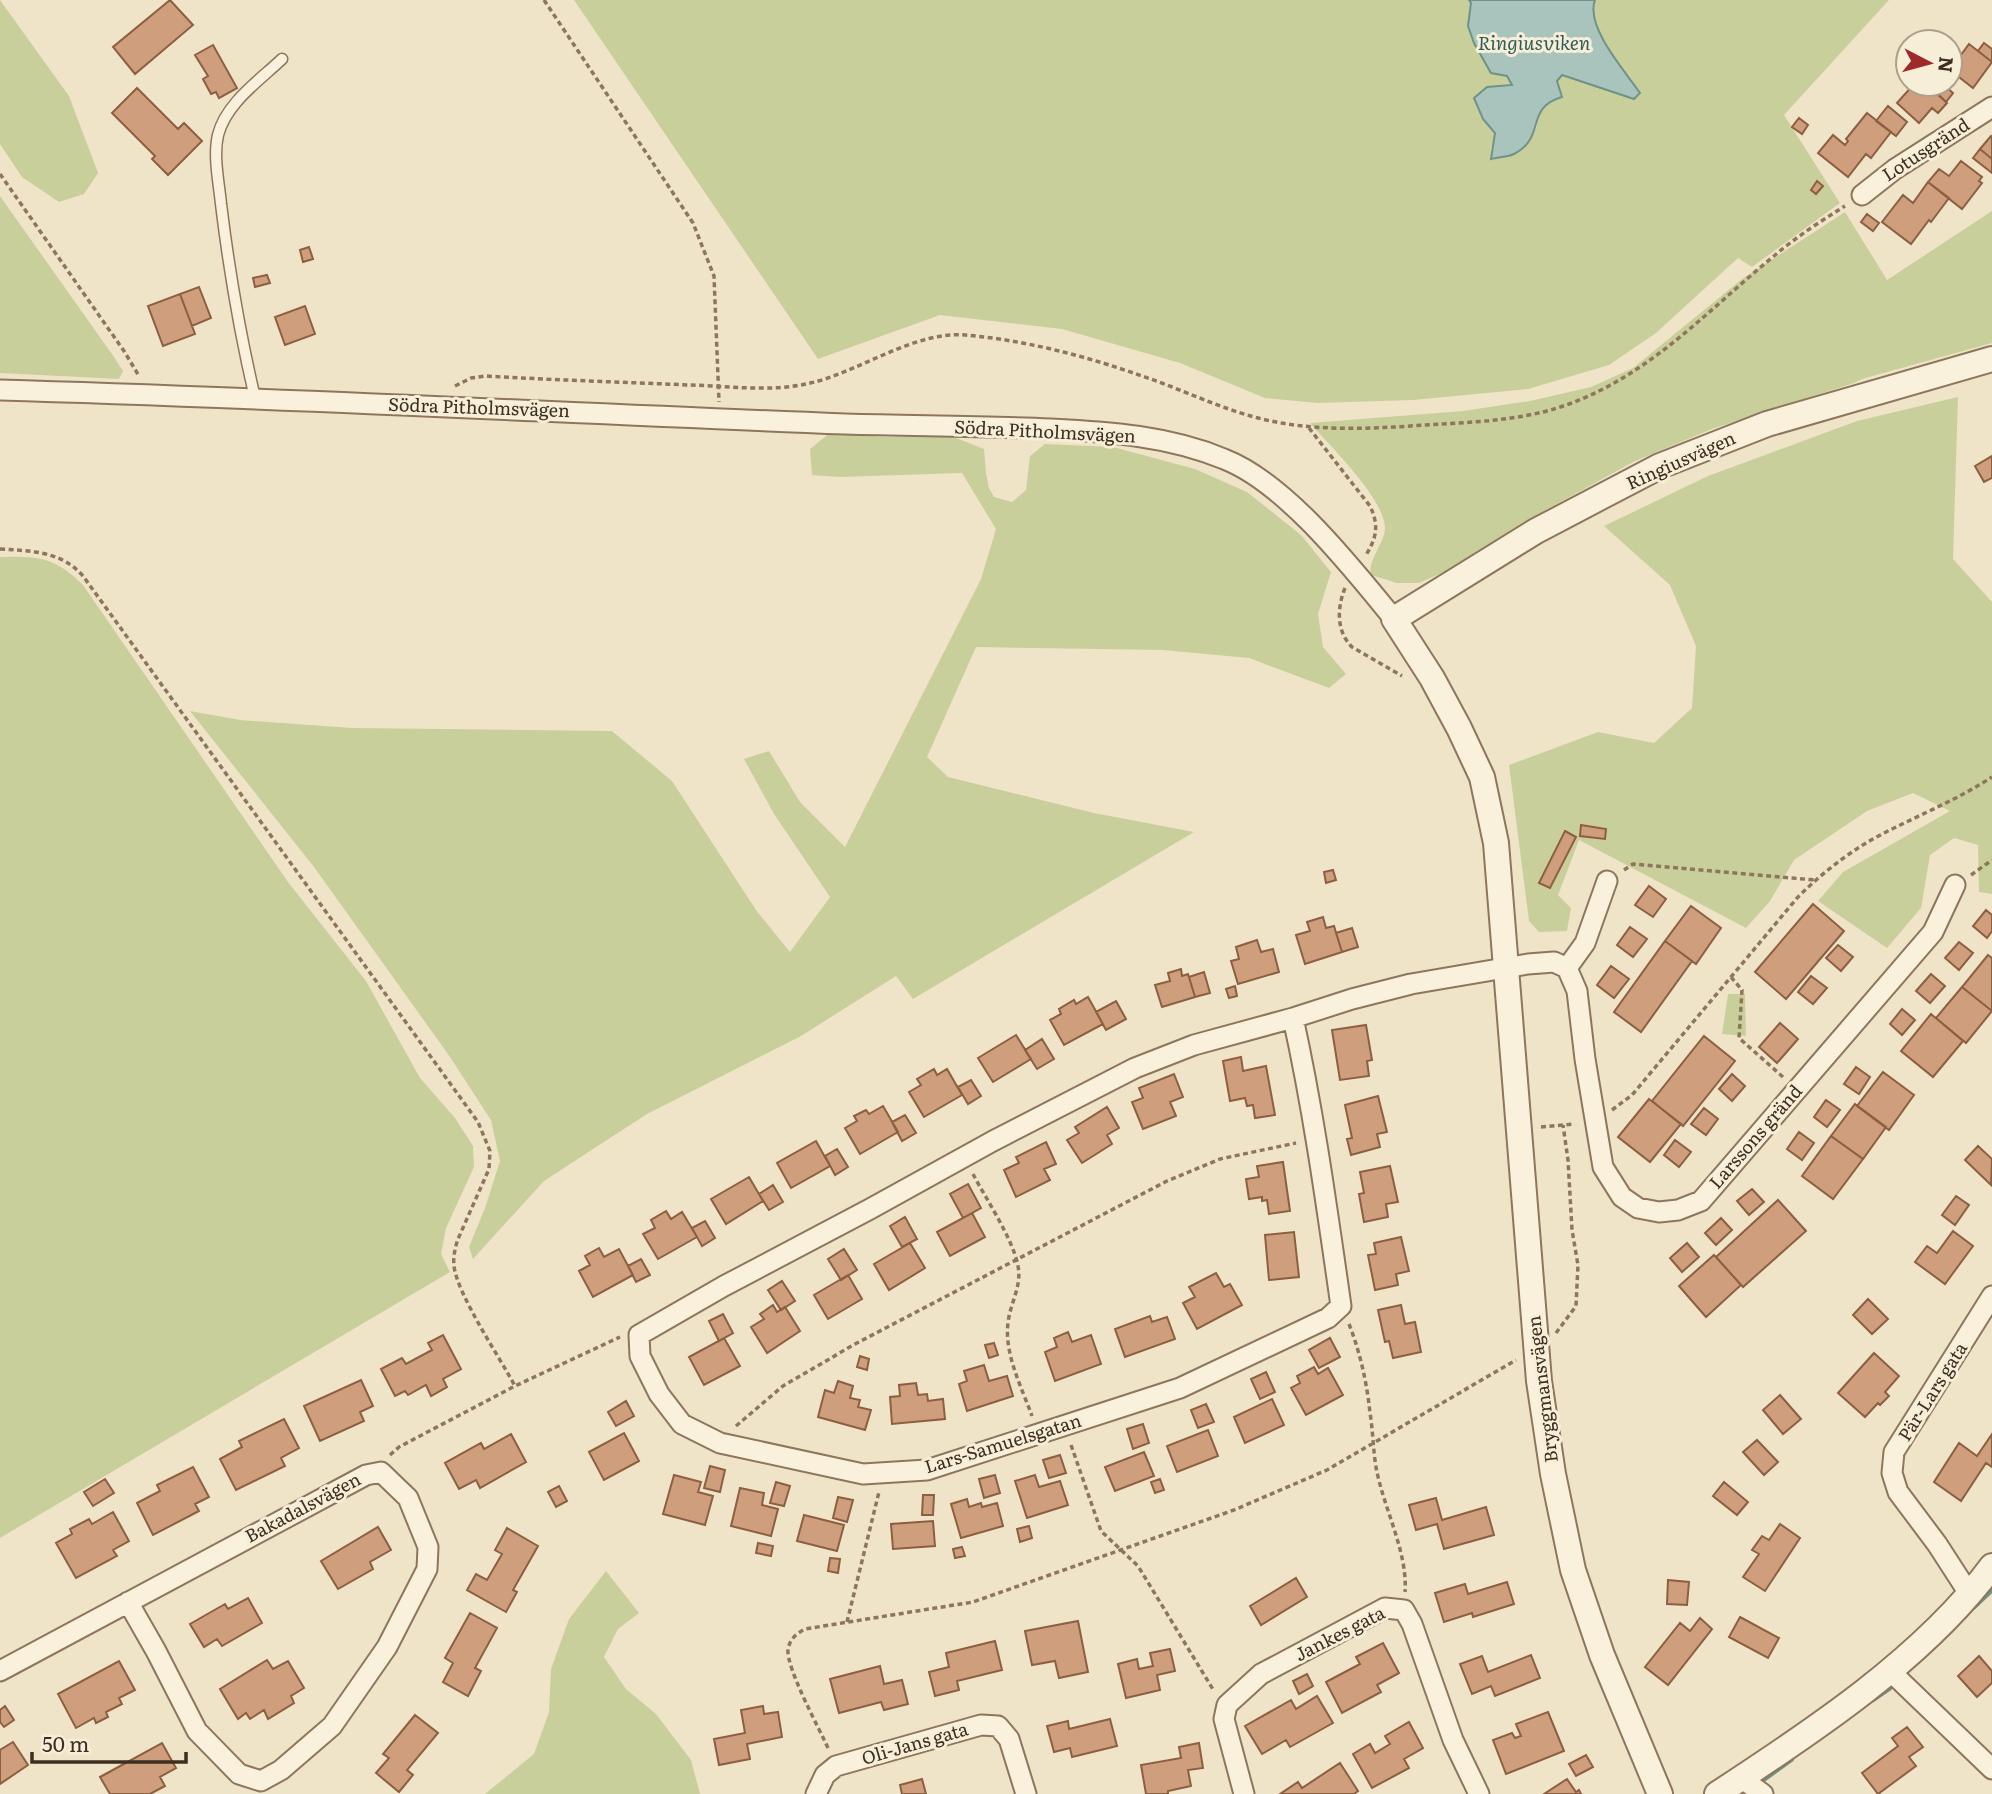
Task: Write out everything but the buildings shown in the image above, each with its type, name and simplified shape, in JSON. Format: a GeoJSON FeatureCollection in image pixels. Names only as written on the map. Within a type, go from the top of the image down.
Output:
{"type":"FeatureCollection","features":[{"type":"Feature","properties":{"kind":"street","name":"Lotusgränd"},"geometry":{"type":"LineString","coordinates":[[1862,195],[1895,169],[1992,107]]}},
{"type":"Feature","properties":{"kind":"street","name":"Ringiusvägen"},"geometry":{"type":"LineString","coordinates":[[1394,619],[1535,531],[1660,466],[1767,424],[1992,359]]}},
{"type":"Feature","properties":{"kind":"street","name":"Södra Pitholmsvägen"},"geometry":{"type":"LineString","coordinates":[[0,390],[1113,432],[1183,444],[1229,460],[1269,485],[1312,524],[1355,572],[1394,619],[1460,728],[1482,777],[1496,843],[1506,967]]}},
{"type":"Feature","properties":{"kind":"street"},"geometry":{"type":"LineString","coordinates":[[639,1335],[724,1286],[1135,1068],[1194,1045],[1411,984],[1506,967],[1555,962],[1567,968],[1585,943],[1607,881]]}},
{"type":"Feature","properties":{"kind":"street","name":"Larssons gränd"},"geometry":{"type":"LineString","coordinates":[[1567,968],[1577,991],[1584,1059],[1603,1167],[1622,1197],[1638,1208],[1659,1212],[1678,1210],[1701,1200],[1933,932],[1955,885]]}},
{"type":"Feature","properties":{"kind":"street","name":"Bryggmansvägen"},"geometry":{"type":"LineString","coordinates":[[1506,967],[1530,1353],[1573,1570],[1602,1655],[1660,1794]]}},
{"type":"Feature","properties":{"kind":"street"},"geometry":{"type":"LineString","coordinates":[[1293,1018],[1316,1139],[1341,1306]]}},
{"type":"Feature","properties":{"kind":"street","name":"Pär-Lars gata"},"geometry":{"type":"LineString","coordinates":[[1970,1595],[1898,1492],[1892,1473],[1894,1452],[1992,1296]]}},
{"type":"Feature","properties":{"kind":"street","name":"Lars-Samuelsgatan"},"geometry":{"type":"LineString","coordinates":[[639,1335],[640,1356],[666,1404],[682,1424],[720,1443],[863,1474],[927,1470],[1180,1388],[1328,1318],[1341,1306]]}},
{"type":"Feature","properties":{"kind":"street","name":"Bakadalsvägen"},"geometry":{"type":"LineString","coordinates":[[381,1472],[408,1498],[428,1547],[427,1569],[387,1647],[332,1726],[281,1770],[261,1781],[239,1774],[197,1731],[128,1602],[366,1475],[381,1472]]}},
{"type":"Feature","properties":{"kind":"street"},"geometry":{"type":"LineString","coordinates":[[1717,1794],[1850,1701],[1912,1651],[1970,1595],[1992,1566]]}},
{"type":"Feature","properties":{"kind":"street"},"geometry":{"type":"LineString","coordinates":[[0,1671],[128,1602]]}},
{"type":"Feature","properties":{"kind":"street","name":"Jankes gata"},"geometry":{"type":"LineString","coordinates":[[1229,1703],[1261,1674],[1385,1608],[1404,1610],[1412,1624],[1453,1740],[1479,1794]]}},
{"type":"Feature","properties":{"kind":"street"},"geometry":{"type":"LineString","coordinates":[[1889,1670],[1992,1769]]}},
{"type":"Feature","properties":{"kind":"street"},"geometry":{"type":"LineString","coordinates":[[1229,1703],[1224,1719],[1244,1794]]}},
{"type":"Feature","properties":{"kind":"street","name":"Oli-Jans gata"},"geometry":{"type":"LineString","coordinates":[[836,1766],[981,1725],[998,1726],[1009,1739],[1027,1794]]}},
{"type":"Feature","properties":{"kind":"street"},"geometry":{"type":"LineString","coordinates":[[816,1794],[825,1775],[836,1766]]}},
{"type":"Feature","properties":{"kind":"street"},"geometry":{"type":"LineString","coordinates":[[1741,1778],[1763,1794]]}},
{"type":"Feature","properties":{"kind":"lane"},"geometry":{"type":"LineString","coordinates":[[255,398],[225,240],[217,170],[218,135],[231,108],[282,59]]}},
{"type":"Feature","properties":{"kind":"path"},"geometry":{"type":"LineString","coordinates":[[544,0],[693,223],[714,276],[719,418]]}},
{"type":"Feature","properties":{"kind":"path"},"geometry":{"type":"LineString","coordinates":[[0,174],[124,351],[142,381]]}},
{"type":"Feature","properties":{"kind":"path"},"geometry":{"type":"LineString","coordinates":[[454,387],[471,378],[485,376],[718,386],[776,387],[806,384],[916,344],[946,336],[964,335],[1034,346],[1095,360],[1252,416],[1288,426],[1416,426],[1479,422],[1540,413],[1605,389],[1654,359],[1774,255],[1862,195]]}},
{"type":"Feature","properties":{"kind":"path"},"geometry":{"type":"LineString","coordinates":[[1309,428],[1370,506],[1375,517],[1375,541],[1348,583],[1340,604],[1342,633],[1352,647],[1404,677]]}},
{"type":"Feature","properties":{"kind":"path"},"geometry":{"type":"LineString","coordinates":[[0,549],[58,556],[83,576],[478,1122],[490,1151],[489,1169],[458,1239],[454,1269],[463,1292],[515,1386]]}},
{"type":"Feature","properties":{"kind":"path"},"geometry":{"type":"LineString","coordinates":[[1518,1129],[1563,1125],[1612,1111],[1632,1095],[1815,880],[1870,841],[1973,790],[1992,777]]}},
{"type":"Feature","properties":{"kind":"path"},"geometry":{"type":"LineString","coordinates":[[1955,885],[1992,860]]}},
{"type":"Feature","properties":{"kind":"path"},"geometry":{"type":"LineString","coordinates":[[1607,881],[1633,864],[1815,880]]}},
{"type":"Feature","properties":{"kind":"path"},"geometry":{"type":"LineString","coordinates":[[1731,977],[1742,990],[1739,1038],[1797,1089]]}},
{"type":"Feature","properties":{"kind":"path"},"geometry":{"type":"LineString","coordinates":[[836,1766],[790,1664],[789,1646],[792,1638],[805,1629],[974,1602],[1264,1499],[1373,1445],[1530,1353],[1560,1329],[1576,1306],[1578,1265],[1572,1230],[1563,1125]]}},
{"type":"Feature","properties":{"kind":"path"},"geometry":{"type":"LineString","coordinates":[[720,1443],[750,1413],[783,1386],[855,1344],[1016,1259],[1193,1169],[1230,1156],[1316,1139]]}},
{"type":"Feature","properties":{"kind":"path"},"geometry":{"type":"LineString","coordinates":[[964,1157],[1016,1259],[1017,1291],[1007,1336],[1038,1435]]}},
{"type":"Feature","properties":{"kind":"path"},"geometry":{"type":"LineString","coordinates":[[1341,1306],[1358,1347],[1382,1492],[1405,1568],[1404,1610]]}},
{"type":"Feature","properties":{"kind":"path"},"geometry":{"type":"LineString","coordinates":[[381,1472],[386,1460],[399,1447],[515,1386],[621,1336],[639,1335]]}},
{"type":"Feature","properties":{"kind":"path"},"geometry":{"type":"LineString","coordinates":[[1065,1426],[1101,1531],[1138,1566],[1211,1688],[1229,1703]]}},
{"type":"Feature","properties":{"kind":"path"},"geometry":{"type":"LineString","coordinates":[[847,1622],[883,1473]]}},
{"type":"Feature","properties":{"kind":"green space"},"geometry":{"type":"Polygon","coordinates":[[[0,0],[69,96],[98,173],[84,194],[59,202],[22,177],[0,144],[0,0]]]}},
{"type":"Feature","properties":{"kind":"green space"},"geometry":{"type":"Polygon","coordinates":[[[574,0],[1469,0],[1471,3],[1468,26],[1512,85],[1487,87],[1483,119],[1495,133],[1491,150],[1536,129],[1546,100],[1562,75],[1634,99],[1640,94],[1601,36],[1593,11],[1595,0],[1889,0],[1784,115],[1840,203],[1752,267],[1738,258],[1656,333],[1609,365],[1528,389],[1413,400],[1317,403],[1265,398],[1180,363],[1062,329],[940,315],[818,359],[574,0]]]}},
{"type":"Feature","properties":{"kind":"green space"},"geometry":{"type":"Polygon","coordinates":[[[0,196],[114,357],[123,371],[119,379],[0,373],[0,196]]]}},
{"type":"Feature","properties":{"kind":"green space"},"geometry":{"type":"Polygon","coordinates":[[[1992,211],[1992,343],[1862,379],[1712,429],[1635,461],[1533,517],[1444,572],[1419,583],[1397,583],[1371,575],[1371,564],[1384,535],[1383,517],[1355,473],[1310,423],[1463,411],[1530,401],[1591,387],[1633,368],[1742,279],[1845,212],[1887,280],[1992,211]]]}},
{"type":"Feature","properties":{"kind":"green space"},"geometry":{"type":"Polygon","coordinates":[[[1958,397],[1953,559],[1992,602],[1992,894],[1979,892],[1978,845],[1954,838],[1930,855],[1921,908],[1887,948],[1818,901],[1843,872],[1950,811],[1913,793],[1867,811],[1794,860],[1770,901],[1746,928],[1579,840],[1558,895],[1571,908],[1567,931],[1539,932],[1529,921],[1509,765],[1598,732],[1654,743],[1692,708],[1696,646],[1670,585],[1604,526],[1708,476],[1857,421],[1958,397]]]}},
{"type":"Feature","properties":{"kind":"green space"},"geometry":{"type":"Polygon","coordinates":[[[830,433],[886,437],[951,436],[984,449],[989,488],[994,497],[1012,502],[1026,490],[1030,456],[1045,444],[1113,447],[1195,469],[1247,492],[1301,535],[1331,572],[1318,614],[1323,647],[1346,674],[1329,688],[1249,658],[1163,650],[976,647],[927,757],[948,777],[1094,813],[1194,832],[913,999],[896,976],[801,1036],[647,1114],[544,1181],[473,1259],[469,1247],[500,1161],[491,1120],[448,1054],[314,867],[190,711],[240,720],[352,728],[612,731],[672,781],[756,910],[790,952],[830,897],[774,814],[744,759],[769,751],[800,802],[845,847],[981,579],[996,529],[962,473],[839,477],[812,475],[810,449],[830,433]]]}},
{"type":"Feature","properties":{"kind":"green space"},"geometry":{"type":"Polygon","coordinates":[[[0,557],[46,560],[64,569],[83,585],[288,882],[366,981],[420,1078],[455,1118],[473,1146],[474,1167],[446,1228],[441,1254],[450,1272],[0,1538],[0,557]]]}},
{"type":"Feature","properties":{"kind":"green space"},"geometry":{"type":"Polygon","coordinates":[[[1728,994],[1745,994],[1746,1036],[1722,1034],[1728,994]]]}},
{"type":"Feature","properties":{"kind":"green space"},"geometry":{"type":"Polygon","coordinates":[[[606,1571],[639,1613],[618,1629],[604,1657],[626,1689],[656,1714],[691,1760],[700,1794],[485,1794],[534,1754],[549,1712],[551,1669],[569,1619],[606,1571]]]}},
{"type":"Feature","properties":{"kind":"water","name":"Ringiusviken"},"geometry":{"type":"Polygon","coordinates":[[[1469,0],[1595,0],[1593,11],[1601,35],[1640,93],[1634,99],[1562,75],[1557,81],[1562,97],[1543,108],[1524,147],[1512,155],[1491,159],[1495,133],[1483,119],[1474,98],[1487,87],[1512,85],[1507,76],[1491,73],[1474,43],[1468,26],[1471,3],[1469,0]]]}},
{"type":"Feature","properties":{"kind":"waterway"},"geometry":{"type":"LineString","coordinates":[[1973,1607],[1992,1589]]}},
{"type":"Feature","properties":{"kind":"waterway"},"geometry":{"type":"LineString","coordinates":[[1873,1699],[1889,1688]]}},
{"type":"Feature","properties":{"kind":"waterway"},"geometry":{"type":"LineString","coordinates":[[1743,1794],[1791,1759]]}}]}
